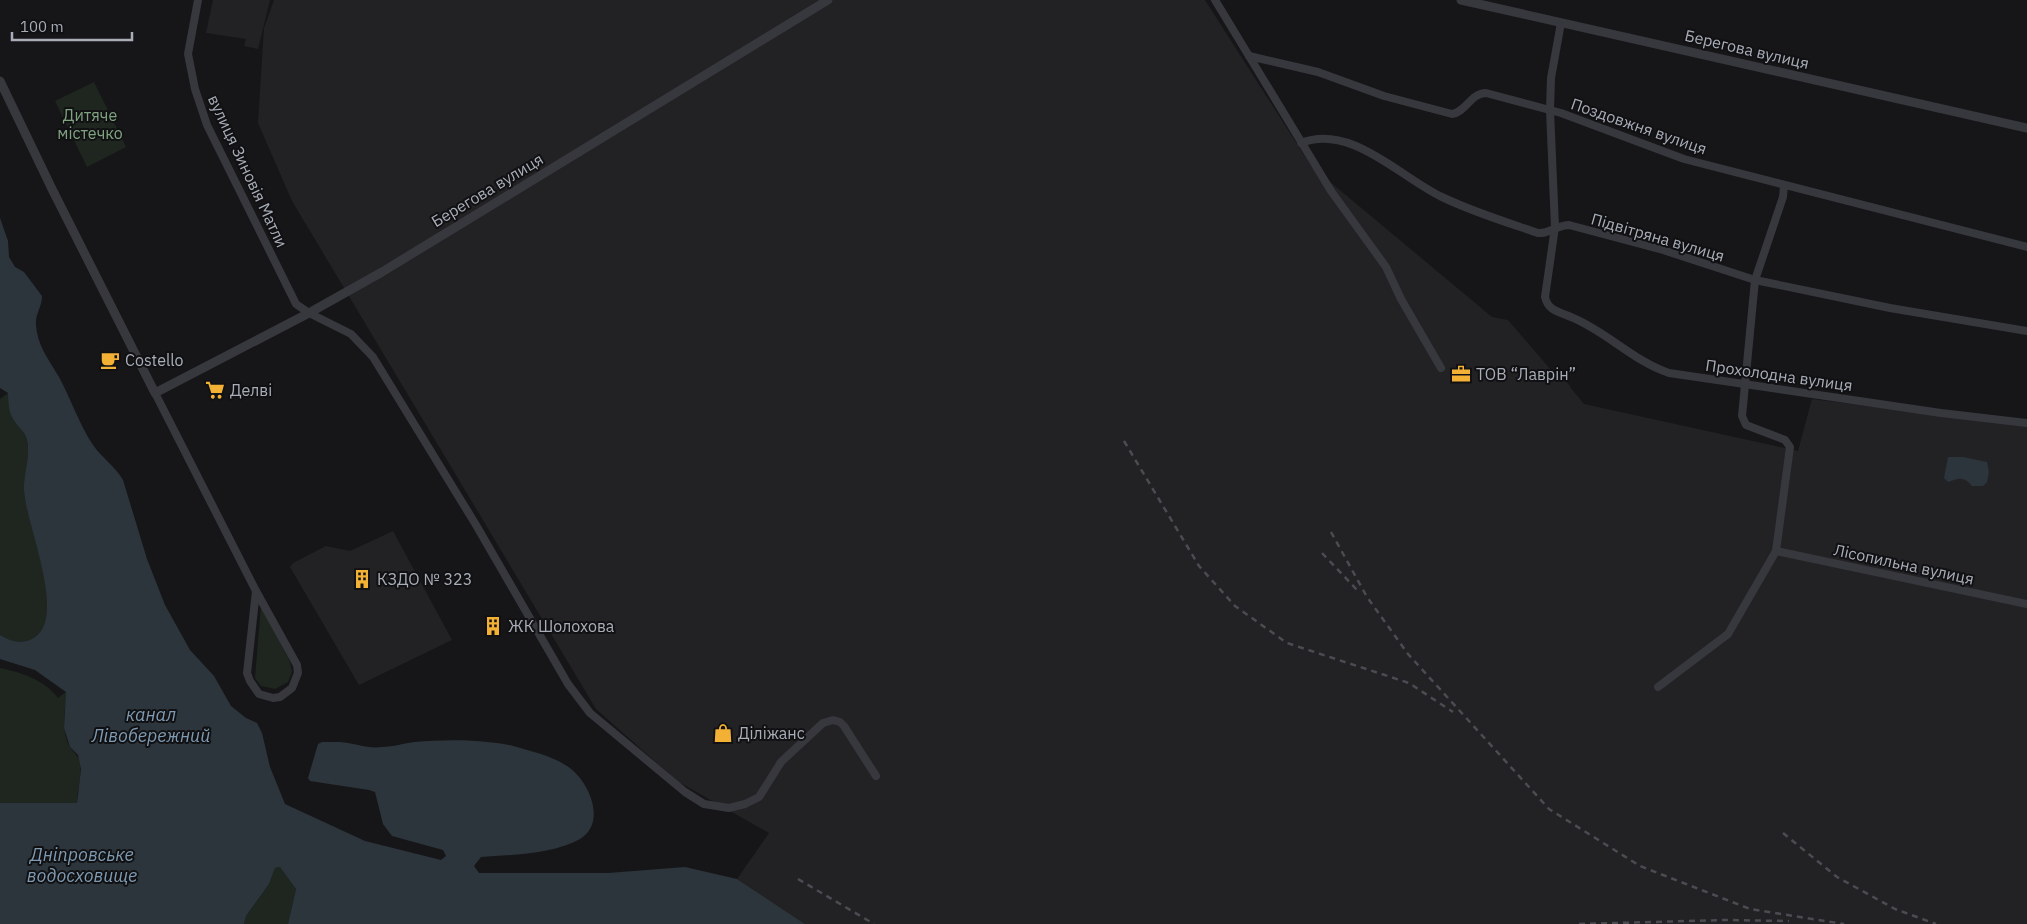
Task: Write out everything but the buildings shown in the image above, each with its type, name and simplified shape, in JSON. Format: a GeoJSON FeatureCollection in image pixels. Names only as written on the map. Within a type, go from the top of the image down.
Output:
{"type":"FeatureCollection","features":[{"type":"Feature","properties":{"kind":"street","name":"вулиця Зиновія Матли"},"geometry":{"type":"LineString","coordinates":[[198,0],[188,54],[195,89],[208,125],[296,304],[309,313],[352,334],[373,357],[476,525],[568,684],[590,713],[670,780],[704,804],[729,808],[745,804],[759,797],[776,769],[798,744],[823,723],[833,720],[840,722],[844,726],[876,776]]}},
{"type":"Feature","properties":{"kind":"street","name":"Берегова вулиця"},"geometry":{"type":"LineString","coordinates":[[155,393],[309,313],[399,261],[828,0]]}},
{"type":"Feature","properties":{"kind":"street"},"geometry":{"type":"LineString","coordinates":[[1215,0],[1330,191],[1386,267],[1401,299],[1441,368]]}},
{"type":"Feature","properties":{"kind":"street","name":"Берегова вулиця"},"geometry":{"type":"LineString","coordinates":[[1461,0],[2027,128]]}},
{"type":"Feature","properties":{"kind":"street"},"geometry":{"type":"LineString","coordinates":[[1555,227],[1550,110],[1551,78],[1560,23]]}},
{"type":"Feature","properties":{"kind":"street","name":"Поздовжня вулиця"},"geometry":{"type":"LineString","coordinates":[[1249,56],[1318,72],[1384,96],[1452,114],[1459,112],[1482,93],[1550,110],[1684,159],[2027,247]]}},
{"type":"Feature","properties":{"kind":"street"},"geometry":{"type":"LineString","coordinates":[[0,81],[52,190],[256,591],[296,665],[296,681],[292,688],[280,697],[273,698],[259,694],[247,673],[256,591]]}},
{"type":"Feature","properties":{"kind":"street","name":"Підвітряна вулиця"},"geometry":{"type":"LineString","coordinates":[[1301,143],[1310,139],[1335,140],[1356,146],[1377,156],[1439,196],[1467,209],[1538,233],[1547,233],[1555,227],[1569,225],[1663,250],[1755,280],[1890,308],[2027,331]]}},
{"type":"Feature","properties":{"kind":"street"},"geometry":{"type":"LineString","coordinates":[[1658,687],[1728,634],[1776,551],[1790,447],[1785,440],[1746,425],[1743,421],[1743,382],[1755,280],[1784,186]]}},
{"type":"Feature","properties":{"kind":"street","name":"Прохолодна вулиця"},"geometry":{"type":"LineString","coordinates":[[1555,227],[1546,302],[1554,310],[1586,323],[1654,368],[1669,372],[1941,413],[2027,422]]}},
{"type":"Feature","properties":{"kind":"street","name":"Лісопильна вулиця"},"geometry":{"type":"LineString","coordinates":[[1776,551],[2027,604]]}},
{"type":"Feature","properties":{"kind":"shaded area"},"geometry":{"type":"Polygon","coordinates":[[[213,0],[270,0],[258,49],[244,46],[246,39],[206,33],[213,0]]]}},
{"type":"Feature","properties":{"kind":"shaded area"},"geometry":{"type":"Polygon","coordinates":[[[274,0],[1205,0],[1311,166],[1492,317],[1508,320],[1551,370],[1560,375],[1570,386],[1584,404],[1798,451],[1812,399],[2027,426],[2027,924],[805,924],[737,879],[769,833],[677,781],[596,709],[292,201],[258,123],[264,28],[274,0]]]}},
{"type":"Feature","properties":{"kind":"shaded area"},"geometry":{"type":"Polygon","coordinates":[[[393,531],[452,640],[359,685],[290,567],[293,563],[326,546],[350,551],[393,531]]]}},
{"type":"Feature","properties":{"kind":"green space","name":"Дитяче містечко"},"geometry":{"type":"Polygon","coordinates":[[[94,82],[126,147],[87,167],[55,101],[94,82]]]}},
{"type":"Feature","properties":{"kind":"green space"},"geometry":{"type":"Polygon","coordinates":[[[8,393],[10,407],[24,432],[28,444],[24,491],[46,589],[47,609],[44,626],[35,637],[22,642],[13,641],[0,635],[0,399],[8,393]]]}},
{"type":"Feature","properties":{"kind":"green space"},"geometry":{"type":"Polygon","coordinates":[[[261,605],[290,662],[292,672],[288,682],[275,689],[261,686],[255,678],[261,605]]]}},
{"type":"Feature","properties":{"kind":"green space"},"geometry":{"type":"Polygon","coordinates":[[[0,668],[16,672],[39,682],[58,698],[66,692],[65,734],[80,764],[77,803],[0,803],[0,668]]]}},
{"type":"Feature","properties":{"kind":"green space"},"geometry":{"type":"Polygon","coordinates":[[[281,867],[296,889],[288,924],[244,924],[246,916],[269,884],[275,868],[281,867]]]}},
{"type":"Feature","properties":{"kind":"water"},"geometry":{"type":"Polygon","coordinates":[[[0,218],[8,241],[9,257],[15,267],[24,272],[42,296],[36,321],[41,346],[59,377],[88,437],[123,480],[147,559],[165,605],[190,650],[214,676],[231,706],[246,718],[257,723],[262,733],[270,767],[285,804],[365,841],[441,860],[446,856],[443,850],[392,836],[383,824],[375,792],[310,781],[308,778],[318,744],[322,742],[340,742],[377,747],[453,740],[506,744],[543,755],[567,766],[575,772],[588,790],[592,801],[593,822],[588,832],[580,839],[558,848],[532,853],[481,857],[474,866],[479,873],[608,873],[685,867],[737,879],[805,924],[288,924],[296,889],[280,867],[275,868],[269,884],[246,916],[244,924],[0,924],[0,803],[77,803],[81,769],[78,755],[70,747],[64,728],[66,692],[35,670],[0,659],[0,635],[18,642],[35,637],[44,626],[47,609],[42,567],[24,490],[28,443],[24,433],[11,416],[8,393],[0,388],[0,218]]]}},
{"type":"Feature","properties":{"kind":"water"},"geometry":{"type":"Polygon","coordinates":[[[1948,457],[1963,457],[1987,462],[1989,472],[1987,482],[1983,486],[1972,486],[1961,479],[1948,482],[1944,478],[1948,457]]]}},
{"type":"Feature","properties":{"kind":"railway"},"geometry":{"type":"LineString","coordinates":[[1124,441],[1199,566],[1235,606],[1287,643],[1409,683],[1453,712]]}},
{"type":"Feature","properties":{"kind":"railway"},"geometry":{"type":"LineString","coordinates":[[1331,532],[1367,597],[1408,654],[1549,809],[1640,866],[1750,909],[1844,924]]}},
{"type":"Feature","properties":{"kind":"railway"},"geometry":{"type":"LineString","coordinates":[[1322,553],[1358,591]]}},
{"type":"Feature","properties":{"kind":"railway"},"geometry":{"type":"LineString","coordinates":[[1783,833],[1837,877],[1895,909],[1936,924]]}},
{"type":"Feature","properties":{"kind":"railway"},"geometry":{"type":"LineString","coordinates":[[798,879],[874,924]]}},
{"type":"Feature","properties":{"kind":"railway"},"geometry":{"type":"LineString","coordinates":[[1579,924],[1725,920],[1789,921]]}},
{"type":"Feature","properties":{"kind":"place","name":"Costello"},"geometry":{"type":"Point","coordinates":[110,360]}},
{"type":"Feature","properties":{"kind":"place","name":"ТОВ “Лаврін”"},"geometry":{"type":"Point","coordinates":[1461,374]}},
{"type":"Feature","properties":{"kind":"place","name":"Делві"},"geometry":{"type":"Point","coordinates":[215,390]}},
{"type":"Feature","properties":{"kind":"place","name":"КЗДО № 323"},"geometry":{"type":"Point","coordinates":[362,579]}},
{"type":"Feature","properties":{"kind":"place","name":"ЖК Шолохова"},"geometry":{"type":"Point","coordinates":[493,626]}},
{"type":"Feature","properties":{"kind":"place","name":"Діліжанс"},"geometry":{"type":"Point","coordinates":[723,733]}},
{"type":"Feature","properties":{"kind":"water label","name":"канал Лівобережний"},"geometry":{"type":"Point","coordinates":[151,724]}},
{"type":"Feature","properties":{"kind":"water label","name":"Дніпровське водосховище"},"geometry":{"type":"Point","coordinates":[82,864]}}]}
